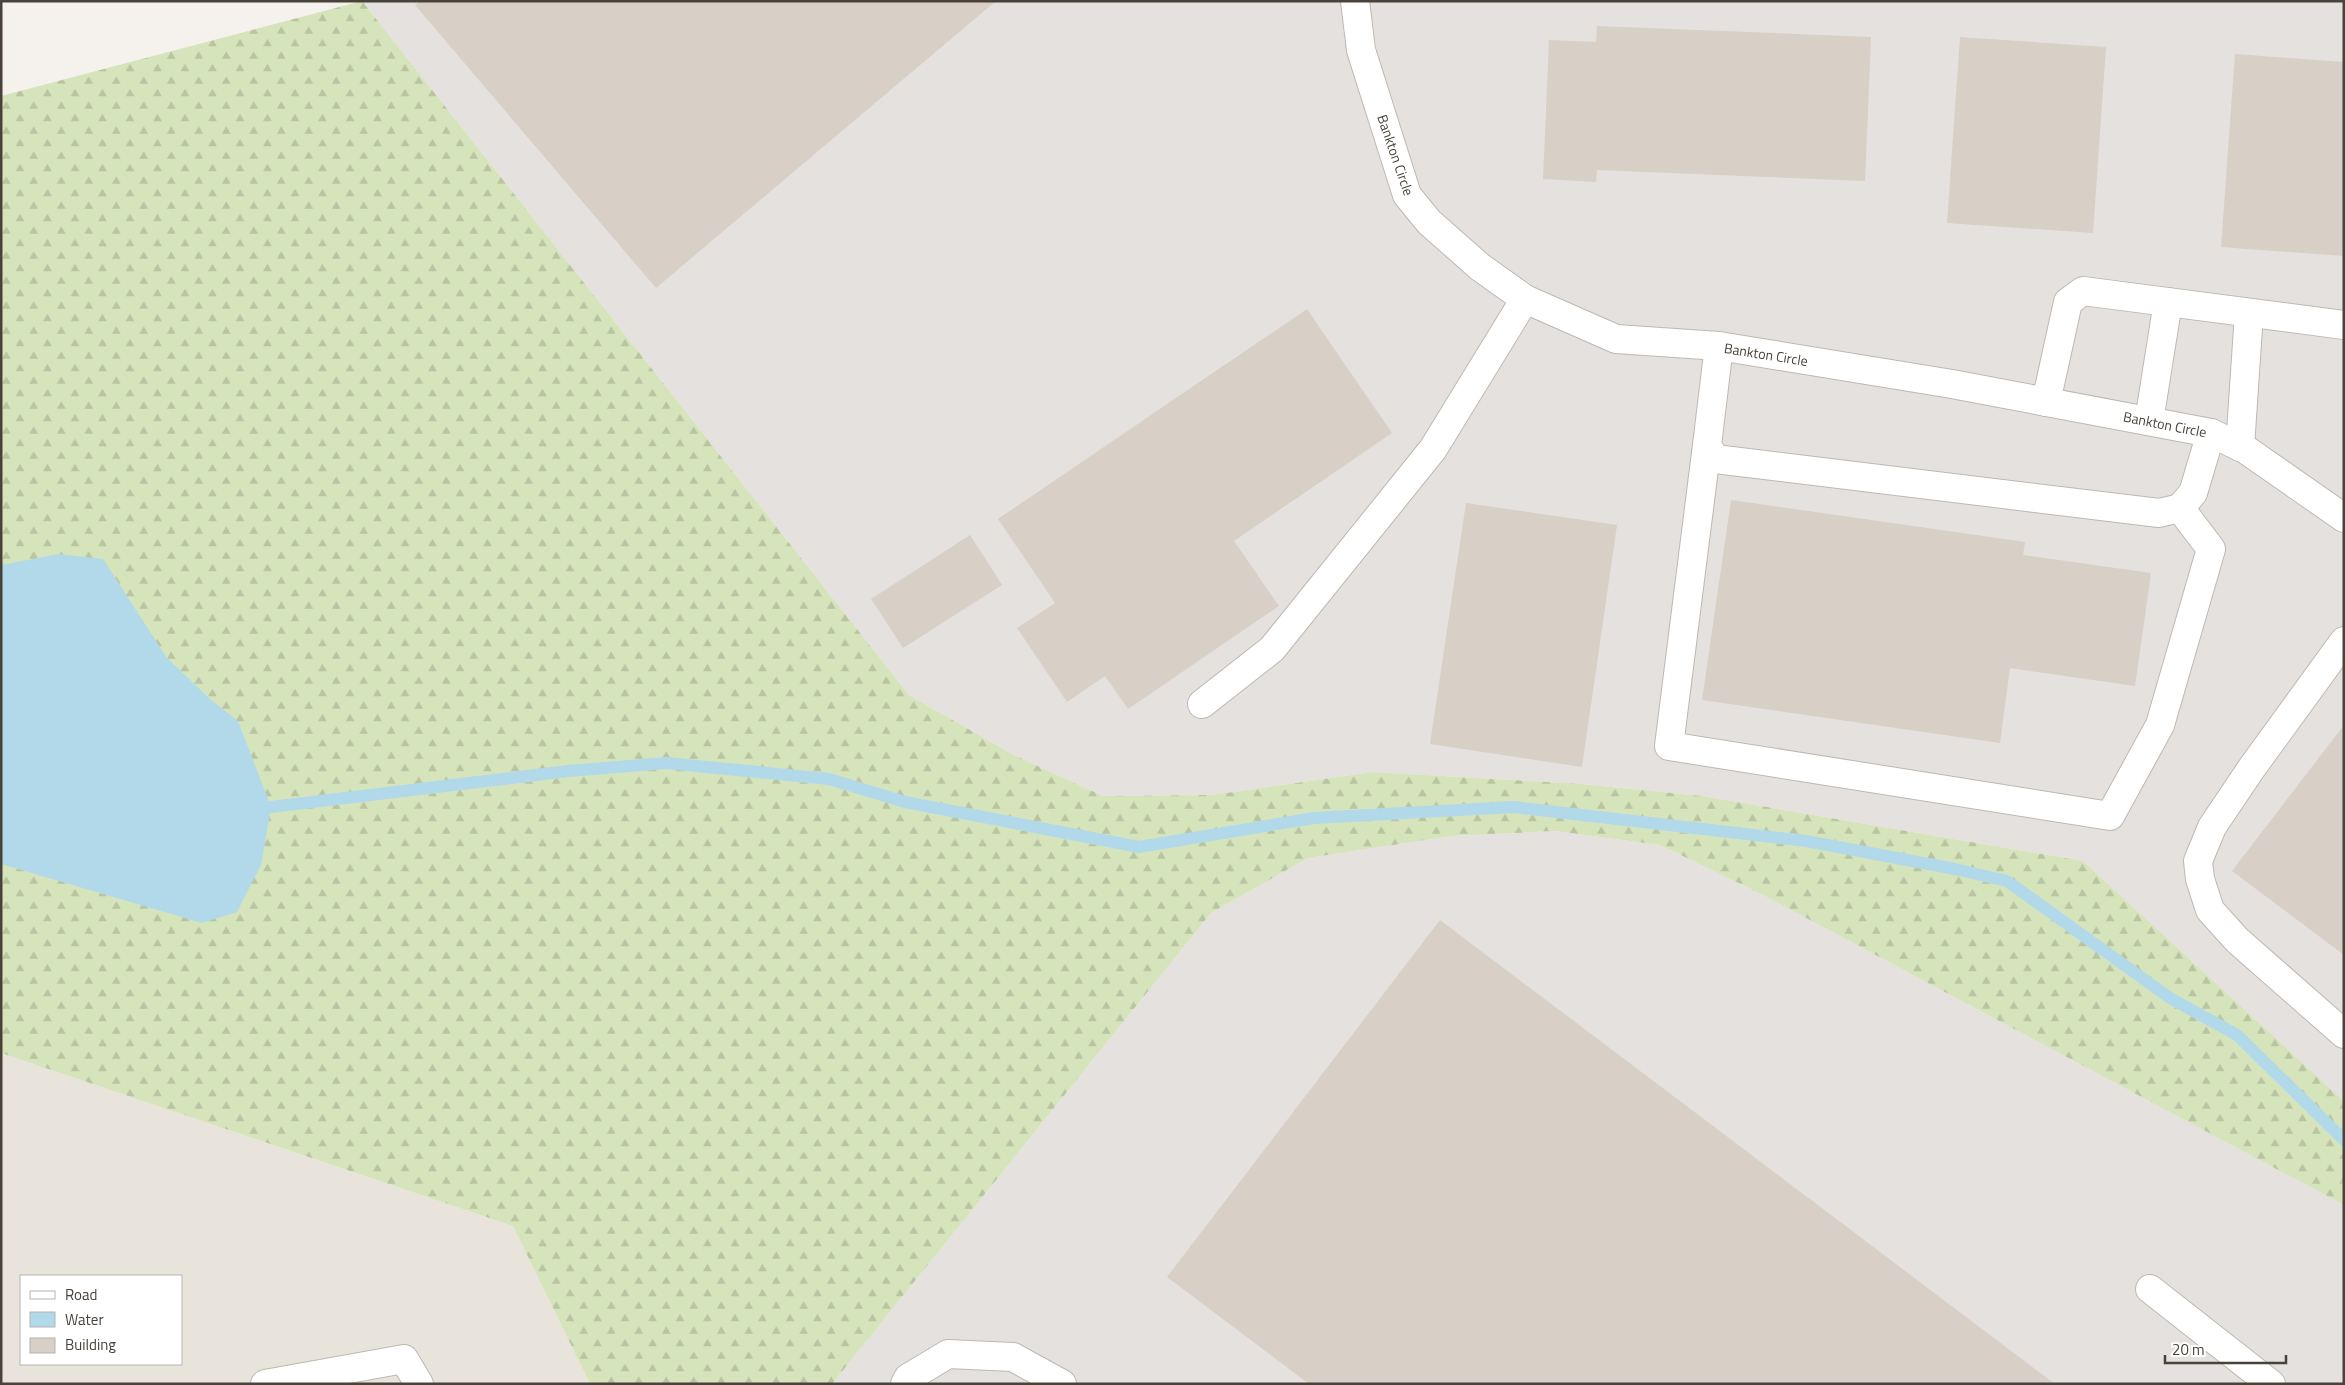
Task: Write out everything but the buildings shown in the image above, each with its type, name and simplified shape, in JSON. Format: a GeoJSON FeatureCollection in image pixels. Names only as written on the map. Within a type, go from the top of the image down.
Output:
{"type":"FeatureCollection","features":[{"type":"Feature","properties":{"kind":"street","name":"Bankton Circle"},"geometry":{"type":"LineString","coordinates":[[1355,1],[1361,50],[1407,195],[1429,222],[1480,267],[1525,299],[1616,339],[1719,346],[1952,384],[2211,433],[2240,446],[2343,516]]}},
{"type":"Feature","properties":{"kind":"street"},"geometry":{"type":"LineString","coordinates":[[2046,402],[2068,302],[2083,291],[2344,325]]}},
{"type":"Feature","properties":{"kind":"street"},"geometry":{"type":"LineString","coordinates":[[1202,704],[1272,649],[1427,457],[1525,299]]}},
{"type":"Feature","properties":{"kind":"street"},"geometry":{"type":"LineString","coordinates":[[2149,421],[2168,302]]}},
{"type":"Feature","properties":{"kind":"street"},"geometry":{"type":"LineString","coordinates":[[2240,446],[2249,312]]}},
{"type":"Feature","properties":{"kind":"street"},"geometry":{"type":"LineString","coordinates":[[1719,346],[1669,746],[2110,816],[2160,725],[2212,549],[2180,508]]}},
{"type":"Feature","properties":{"kind":"street"},"geometry":{"type":"LineString","coordinates":[[1707,445],[1715,459],[2159,513],[2180,508],[2193,493],[2211,433]]}},
{"type":"Feature","properties":{"kind":"street"},"geometry":{"type":"LineString","coordinates":[[2344,641],[2212,826],[2198,861],[2200,879],[2210,910],[2237,940],[2344,1034]]}},
{"type":"Feature","properties":{"kind":"street"},"geometry":{"type":"LineString","coordinates":[[2150,1289],[2271,1384]]}},
{"type":"Feature","properties":{"kind":"street"},"geometry":{"type":"LineString","coordinates":[[905,1384],[908,1378],[948,1354],[1013,1357],[1062,1384]]}},
{"type":"Feature","properties":{"kind":"street"},"geometry":{"type":"LineString","coordinates":[[264,1384],[404,1359],[419,1384]]}},
{"type":"Feature","properties":{"kind":"shaded area"},"geometry":{"type":"Polygon","coordinates":[[[362,1],[2344,1],[2344,1101],[2083,861],[1702,796],[1581,784],[1372,772],[1212,795],[1103,796],[1012,754],[909,695],[362,1]]]}},
{"type":"Feature","properties":{"kind":"shaded area"},"geometry":{"type":"Polygon","coordinates":[[[1555,831],[1660,845],[1761,894],[2344,1205],[2344,1384],[832,1384],[1211,913],[1308,858],[1452,836],[1555,831]]]}},
{"type":"Feature","properties":{"kind":"shaded area"},"geometry":{"type":"Polygon","coordinates":[[[1,1053],[513,1226],[590,1384],[1,1384],[1,1053]]]}},
{"type":"Feature","properties":{"kind":"green space"},"geometry":{"type":"Polygon","coordinates":[[[362,1],[909,695],[1012,754],[1103,796],[1212,795],[1372,772],[1581,784],[1702,796],[2083,861],[2344,1101],[2344,1205],[1761,894],[1660,845],[1555,831],[1452,836],[1308,858],[1211,913],[832,1384],[590,1384],[513,1226],[1,1053],[1,96],[362,1]]]}},
{"type":"Feature","properties":{"kind":"water"},"geometry":{"type":"Polygon","coordinates":[[[59,554],[103,559],[167,658],[211,700],[238,721],[271,807],[261,865],[237,912],[202,923],[1,864],[1,565],[59,554]]]}},
{"type":"Feature","properties":{"kind":"waterway"},"geometry":{"type":"LineString","coordinates":[[271,807],[569,771],[666,763],[829,779],[905,802],[1139,847],[1314,818],[1513,807],[1806,841],[1955,869],[2007,881],[2170,998],[2237,1035],[2344,1140]]}}]}
